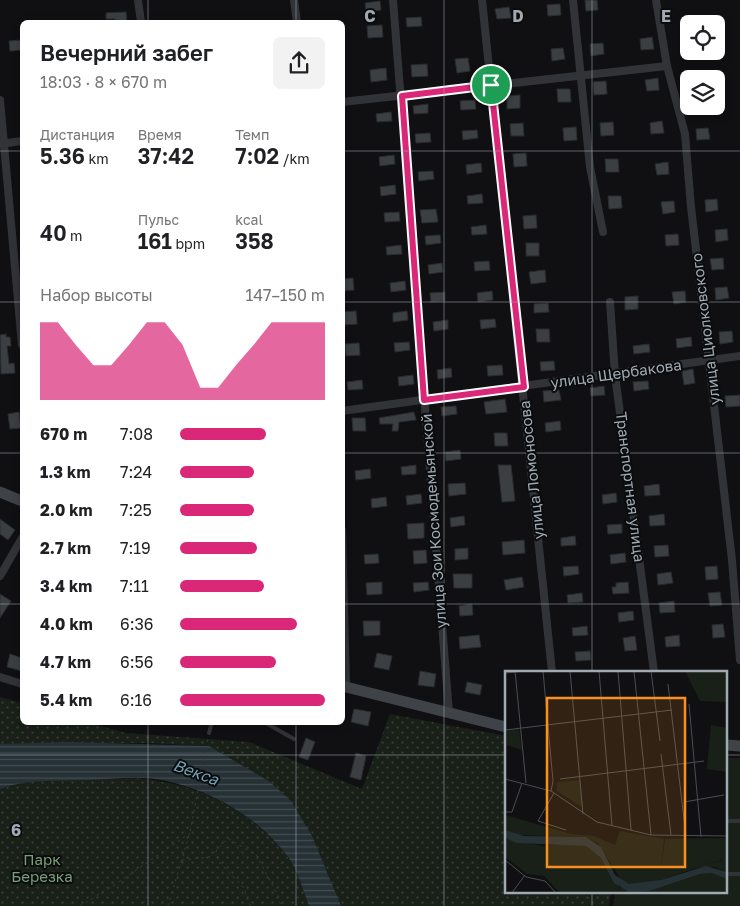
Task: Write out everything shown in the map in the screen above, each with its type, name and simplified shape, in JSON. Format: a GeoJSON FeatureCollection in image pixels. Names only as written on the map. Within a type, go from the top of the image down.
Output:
{"type":"FeatureCollection","features":[{"type":"Feature","properties":{"kind":"main road"},"geometry":{"type":"LineString","coordinates":[[0,492],[20,500]]}},
{"type":"Feature","properties":{"kind":"main road"},"geometry":{"type":"LineString","coordinates":[[345,686],[505,727]]}},
{"type":"Feature","properties":{"kind":"street"},"geometry":{"type":"LineString","coordinates":[[138,0],[141,20]]}},
{"type":"Feature","properties":{"kind":"street"},"geometry":{"type":"LineString","coordinates":[[294,0],[297,20]]}},
{"type":"Feature","properties":{"kind":"street","name":"улица Зои Космодемьянской"},"geometry":{"type":"LineString","coordinates":[[394,0],[449,713]]}},
{"type":"Feature","properties":{"kind":"street","name":"улица Ломоносова"},"geometry":{"type":"LineString","coordinates":[[482,0],[524,387],[552,671]]}},
{"type":"Feature","properties":{"kind":"street"},"geometry":{"type":"LineString","coordinates":[[573,0],[590,167],[603,232]]}},
{"type":"Feature","properties":{"kind":"street","name":"улица Циолковского"},"geometry":{"type":"LineString","coordinates":[[656,0],[667,66],[685,134],[691,207],[736,559],[740,660]]}},
{"type":"Feature","properties":{"kind":"street"},"geometry":{"type":"LineString","coordinates":[[345,102],[667,66]]}},
{"type":"Feature","properties":{"kind":"street"},"geometry":{"type":"LineString","coordinates":[[0,100],[2,144],[20,325]]}},
{"type":"Feature","properties":{"kind":"street"},"geometry":{"type":"LineString","coordinates":[[2,144],[20,142]]}},
{"type":"Feature","properties":{"kind":"street","name":"Транспортная улица"},"geometry":{"type":"LineString","coordinates":[[610,302],[615,375],[654,671]]}},
{"type":"Feature","properties":{"kind":"street","name":"улица Щербакова"},"geometry":{"type":"LineString","coordinates":[[345,411],[615,375],[740,356]]}},
{"type":"Feature","properties":{"kind":"street"},"geometry":{"type":"LineString","coordinates":[[0,576],[20,541]]}},
{"type":"Feature","properties":{"kind":"street"},"geometry":{"type":"LineString","coordinates":[[0,677],[20,683]]}},
{"type":"Feature","properties":{"kind":"lane"},"geometry":{"type":"LineString","coordinates":[[210,733],[211,725]]}},
{"type":"Feature","properties":{"kind":"lane"},"geometry":{"type":"LineString","coordinates":[[269,725],[294,739]]}},
{"type":"Feature","properties":{"kind":"path"},"geometry":{"type":"LineString","coordinates":[[168,906],[190,832],[210,733]]}},
{"type":"Feature","properties":{"kind":"path"},"geometry":{"type":"LineString","coordinates":[[80,906],[119,882],[190,832]]}},
{"type":"Feature","properties":{"kind":"path"},"geometry":{"type":"LineString","coordinates":[[182,860],[208,857],[228,838],[257,856],[278,896],[281,906]]}},
{"type":"Feature","properties":{"kind":"path"},"geometry":{"type":"LineString","coordinates":[[216,851],[220,864],[244,888],[250,906]]}},
{"type":"Feature","properties":{"kind":"green space"},"geometry":{"type":"Polygon","coordinates":[[[0,697],[20,702],[20,725],[97,725],[126,733],[249,742],[362,789],[390,714],[505,736],[505,894],[611,894],[609,906],[341,906],[235,763],[209,746],[146,743],[0,744],[0,697]]]}},
{"type":"Feature","properties":{"kind":"green space"},"geometry":{"type":"Polygon","coordinates":[[[728,758],[740,758],[740,906],[613,906],[615,894],[728,894],[728,758]]]}},
{"type":"Feature","properties":{"kind":"green space","name":"Парк Березка"},"geometry":{"type":"Polygon","coordinates":[[[138,778],[160,781],[202,793],[239,812],[257,825],[291,861],[309,906],[0,906],[0,789],[49,780],[138,778]]]}},
{"type":"Feature","properties":{"kind":"water","name":"Векса"},"geometry":{"type":"Polygon","coordinates":[[[68,742],[209,746],[270,782],[291,801],[312,836],[341,906],[309,906],[292,862],[263,830],[234,809],[202,792],[185,786],[157,779],[127,778],[43,781],[0,789],[0,744],[68,742]]]}},
{"type":"Feature","properties":{"kind":"building"},"geometry":{"type":"Polygon","coordinates":[[[585,0],[597,0],[598,10],[586,11],[585,0]]]}},
{"type":"Feature","properties":{"kind":"building"},"geometry":{"type":"Polygon","coordinates":[[[380,1],[381,10],[366,12],[365,3],[380,1]]]}},
{"type":"Feature","properties":{"kind":"building"},"geometry":{"type":"Polygon","coordinates":[[[560,4],[561,15],[548,16],[547,5],[560,4]]]}},
{"type":"Feature","properties":{"kind":"building"},"geometry":{"type":"Polygon","coordinates":[[[509,7],[511,18],[497,19],[495,9],[509,7]]]}},
{"type":"Feature","properties":{"kind":"building"},"geometry":{"type":"Polygon","coordinates":[[[126,12],[127,20],[106,19],[106,13],[126,12]]]}},
{"type":"Feature","properties":{"kind":"building"},"geometry":{"type":"Polygon","coordinates":[[[421,17],[422,26],[407,27],[406,18],[421,17]]]}},
{"type":"Feature","properties":{"kind":"building"},"geometry":{"type":"Polygon","coordinates":[[[382,25],[383,37],[368,38],[367,26],[382,25]]]}},
{"type":"Feature","properties":{"kind":"building"},"geometry":{"type":"Polygon","coordinates":[[[652,37],[654,49],[641,50],[640,39],[652,37]]]}},
{"type":"Feature","properties":{"kind":"building"},"geometry":{"type":"Polygon","coordinates":[[[20,40],[20,50],[10,51],[9,41],[20,40]]]}},
{"type":"Feature","properties":{"kind":"building"},"geometry":{"type":"Polygon","coordinates":[[[603,43],[604,54],[591,56],[590,44],[603,43]]]}},
{"type":"Feature","properties":{"kind":"building"},"geometry":{"type":"Polygon","coordinates":[[[563,48],[565,59],[552,61],[551,49],[563,48]]]}},
{"type":"Feature","properties":{"kind":"building"},"geometry":{"type":"Polygon","coordinates":[[[468,58],[470,71],[457,73],[455,59],[468,58]]]}},
{"type":"Feature","properties":{"kind":"building"},"geometry":{"type":"Polygon","coordinates":[[[427,64],[428,76],[412,77],[411,65],[427,64]]]}},
{"type":"Feature","properties":{"kind":"building"},"geometry":{"type":"Polygon","coordinates":[[[386,68],[387,80],[371,82],[370,70],[386,68]]]}},
{"type":"Feature","properties":{"kind":"building"},"geometry":{"type":"Polygon","coordinates":[[[658,78],[659,90],[647,91],[645,80],[658,78]]]}},
{"type":"Feature","properties":{"kind":"building"},"geometry":{"type":"Polygon","coordinates":[[[606,81],[607,94],[594,95],[593,82],[606,81]]]}},
{"type":"Feature","properties":{"kind":"building"},"geometry":{"type":"Polygon","coordinates":[[[557,89],[570,89],[571,102],[558,102],[557,89]]]}},
{"type":"Feature","properties":{"kind":"building"},"geometry":{"type":"Polygon","coordinates":[[[520,95],[520,108],[507,109],[507,96],[520,95]]]}},
{"type":"Feature","properties":{"kind":"building"},"geometry":{"type":"Polygon","coordinates":[[[475,100],[476,109],[461,110],[460,101],[475,100]]]}},
{"type":"Feature","properties":{"kind":"building"},"geometry":{"type":"Polygon","coordinates":[[[428,104],[428,113],[414,114],[413,106],[428,104]]]}},
{"type":"Feature","properties":{"kind":"building"},"geometry":{"type":"Polygon","coordinates":[[[391,112],[392,121],[377,122],[376,114],[391,112]]]}},
{"type":"Feature","properties":{"kind":"building"},"geometry":{"type":"Polygon","coordinates":[[[662,121],[664,133],[651,134],[650,123],[662,121]]]}},
{"type":"Feature","properties":{"kind":"building"},"geometry":{"type":"Polygon","coordinates":[[[613,122],[614,135],[601,136],[600,123],[613,122]]]}},
{"type":"Feature","properties":{"kind":"building"},"geometry":{"type":"Polygon","coordinates":[[[523,123],[524,136],[511,136],[510,124],[523,123]]]}},
{"type":"Feature","properties":{"kind":"building"},"geometry":{"type":"Polygon","coordinates":[[[576,127],[577,140],[564,141],[563,128],[576,127]]]}},
{"type":"Feature","properties":{"kind":"building"},"geometry":{"type":"Polygon","coordinates":[[[708,128],[710,139],[697,140],[696,129],[708,128]]]}},
{"type":"Feature","properties":{"kind":"building"},"geometry":{"type":"Polygon","coordinates":[[[477,130],[478,138],[463,140],[462,131],[477,130]]]}},
{"type":"Feature","properties":{"kind":"building"},"geometry":{"type":"Polygon","coordinates":[[[430,133],[431,142],[416,143],[415,134],[430,133]]]}},
{"type":"Feature","properties":{"kind":"building"},"geometry":{"type":"Polygon","coordinates":[[[526,153],[527,166],[514,167],[513,154],[526,153]]]}},
{"type":"Feature","properties":{"kind":"building"},"geometry":{"type":"Polygon","coordinates":[[[394,155],[395,164],[380,166],[379,157],[394,155]]]}},
{"type":"Feature","properties":{"kind":"building"},"geometry":{"type":"Polygon","coordinates":[[[605,159],[618,159],[619,172],[606,172],[605,159]]]}},
{"type":"Feature","properties":{"kind":"building"},"geometry":{"type":"Polygon","coordinates":[[[668,162],[669,174],[657,175],[655,164],[668,162]]]}},
{"type":"Feature","properties":{"kind":"building"},"geometry":{"type":"Polygon","coordinates":[[[481,163],[482,172],[467,174],[466,165],[481,163]]]}},
{"type":"Feature","properties":{"kind":"building"},"geometry":{"type":"Polygon","coordinates":[[[433,171],[434,179],[419,181],[418,172],[433,171]]]}},
{"type":"Feature","properties":{"kind":"building"},"geometry":{"type":"Polygon","coordinates":[[[395,185],[396,194],[381,196],[380,187],[395,185]]]}},
{"type":"Feature","properties":{"kind":"building"},"geometry":{"type":"Polygon","coordinates":[[[482,194],[483,203],[468,204],[467,196],[482,194]]]}},
{"type":"Feature","properties":{"kind":"building"},"geometry":{"type":"Polygon","coordinates":[[[608,196],[621,196],[622,208],[609,209],[608,196]]]}},
{"type":"Feature","properties":{"kind":"building"},"geometry":{"type":"Polygon","coordinates":[[[717,199],[718,210],[706,212],[705,200],[717,199]]]}},
{"type":"Feature","properties":{"kind":"building"},"geometry":{"type":"Polygon","coordinates":[[[674,201],[675,212],[663,214],[661,202],[674,201]]]}},
{"type":"Feature","properties":{"kind":"building"},"geometry":{"type":"Polygon","coordinates":[[[436,209],[438,222],[422,223],[420,210],[436,209]]]}},
{"type":"Feature","properties":{"kind":"building"},"geometry":{"type":"Polygon","coordinates":[[[399,212],[400,221],[385,222],[384,213],[399,212]]]}},
{"type":"Feature","properties":{"kind":"building"},"geometry":{"type":"Polygon","coordinates":[[[536,215],[537,228],[524,229],[523,216],[536,215]]]}},
{"type":"Feature","properties":{"kind":"building"},"geometry":{"type":"Polygon","coordinates":[[[486,225],[487,234],[472,235],[471,227],[486,225]]]}},
{"type":"Feature","properties":{"kind":"building"},"geometry":{"type":"Polygon","coordinates":[[[727,229],[728,240],[716,242],[715,230],[727,229]]]}},
{"type":"Feature","properties":{"kind":"building"},"geometry":{"type":"Polygon","coordinates":[[[678,234],[679,245],[666,246],[665,235],[678,234]]]}},
{"type":"Feature","properties":{"kind":"building"},"geometry":{"type":"Polygon","coordinates":[[[440,235],[441,243],[426,245],[425,236],[440,235]]]}},
{"type":"Feature","properties":{"kind":"building"},"geometry":{"type":"Polygon","coordinates":[[[526,243],[539,243],[539,256],[526,256],[526,243]]]}},
{"type":"Feature","properties":{"kind":"building"},"geometry":{"type":"Polygon","coordinates":[[[401,245],[402,254],[387,255],[386,247],[401,245]]]}},
{"type":"Feature","properties":{"kind":"building"},"geometry":{"type":"Polygon","coordinates":[[[723,258],[724,269],[712,270],[710,259],[723,258]]]}},
{"type":"Feature","properties":{"kind":"building"},"geometry":{"type":"Polygon","coordinates":[[[489,261],[490,270],[475,271],[474,262],[489,261]]]}},
{"type":"Feature","properties":{"kind":"building"},"geometry":{"type":"Polygon","coordinates":[[[442,263],[443,272],[429,274],[428,265],[442,263]]]}},
{"type":"Feature","properties":{"kind":"building"},"geometry":{"type":"Polygon","coordinates":[[[545,270],[546,282],[531,284],[529,272],[545,270]]]}},
{"type":"Feature","properties":{"kind":"building"},"geometry":{"type":"Polygon","coordinates":[[[353,278],[354,290],[345,291],[345,279],[353,278]]]}},
{"type":"Feature","properties":{"kind":"building"},"geometry":{"type":"Polygon","coordinates":[[[405,281],[406,290],[391,292],[390,283],[405,281]]]}},
{"type":"Feature","properties":{"kind":"building"},"geometry":{"type":"Polygon","coordinates":[[[727,287],[729,298],[716,300],[715,288],[727,287]]]}},
{"type":"Feature","properties":{"kind":"building"},"geometry":{"type":"Polygon","coordinates":[[[492,291],[493,300],[478,302],[477,293],[492,291]]]}},
{"type":"Feature","properties":{"kind":"building"},"geometry":{"type":"Polygon","coordinates":[[[685,291],[686,302],[674,304],[672,292],[685,291]]]}},
{"type":"Feature","properties":{"kind":"building"},"geometry":{"type":"Polygon","coordinates":[[[445,292],[445,301],[431,302],[430,293],[445,292]]]}},
{"type":"Feature","properties":{"kind":"building"},"geometry":{"type":"Polygon","coordinates":[[[638,296],[638,309],[625,310],[625,297],[638,296]]]}},
{"type":"Feature","properties":{"kind":"building"},"geometry":{"type":"Polygon","coordinates":[[[548,303],[549,312],[534,313],[534,304],[548,303]]]}},
{"type":"Feature","properties":{"kind":"building"},"geometry":{"type":"Polygon","coordinates":[[[356,311],[357,324],[345,325],[345,312],[356,311]]]}},
{"type":"Feature","properties":{"kind":"building"},"geometry":{"type":"Polygon","coordinates":[[[407,311],[408,320],[393,322],[393,313],[407,311]]]}},
{"type":"Feature","properties":{"kind":"building"},"geometry":{"type":"Polygon","coordinates":[[[495,319],[496,327],[481,329],[480,320],[495,319]]]}},
{"type":"Feature","properties":{"kind":"building"},"geometry":{"type":"Polygon","coordinates":[[[448,320],[448,329],[434,331],[433,322],[448,320]]]}},
{"type":"Feature","properties":{"kind":"building"},"geometry":{"type":"Polygon","coordinates":[[[536,329],[549,329],[550,342],[537,342],[536,329]]]}},
{"type":"Feature","properties":{"kind":"building"},"geometry":{"type":"Polygon","coordinates":[[[732,331],[733,342],[720,344],[719,332],[732,331]]]}},
{"type":"Feature","properties":{"kind":"building"},"geometry":{"type":"Polygon","coordinates":[[[6,334],[6,337],[10,337],[11,346],[7,346],[9,364],[14,363],[15,373],[1,374],[0,335],[6,334]]]}},
{"type":"Feature","properties":{"kind":"building"},"geometry":{"type":"Polygon","coordinates":[[[691,337],[692,346],[677,348],[676,339],[691,337]]]}},
{"type":"Feature","properties":{"kind":"building"},"geometry":{"type":"Polygon","coordinates":[[[409,342],[410,350],[395,352],[394,343],[409,342]]]}},
{"type":"Feature","properties":{"kind":"building"},"geometry":{"type":"Polygon","coordinates":[[[359,343],[360,355],[346,356],[345,344],[359,343]]]}},
{"type":"Feature","properties":{"kind":"building"},"geometry":{"type":"Polygon","coordinates":[[[649,344],[650,352],[634,354],[633,346],[649,344]]]}},
{"type":"Feature","properties":{"kind":"building"},"geometry":{"type":"Polygon","coordinates":[[[554,361],[555,370],[541,371],[540,362],[554,361]]]}},
{"type":"Feature","properties":{"kind":"building"},"geometry":{"type":"Polygon","coordinates":[[[502,365],[503,375],[488,376],[487,366],[502,365]]]}},
{"type":"Feature","properties":{"kind":"building"},"geometry":{"type":"Polygon","coordinates":[[[451,368],[452,377],[438,379],[437,370],[451,368]]]}},
{"type":"Feature","properties":{"kind":"building"},"geometry":{"type":"Polygon","coordinates":[[[693,369],[695,383],[684,385],[682,371],[693,369]]]}},
{"type":"Feature","properties":{"kind":"building"},"geometry":{"type":"Polygon","coordinates":[[[413,375],[414,384],[399,386],[398,377],[413,375]]]}},
{"type":"Feature","properties":{"kind":"building"},"geometry":{"type":"Polygon","coordinates":[[[362,380],[363,389],[348,390],[347,382],[362,380]]]}},
{"type":"Feature","properties":{"kind":"building"},"geometry":{"type":"Polygon","coordinates":[[[648,381],[649,389],[634,391],[633,382],[648,381]]]}},
{"type":"Feature","properties":{"kind":"building"},"geometry":{"type":"Polygon","coordinates":[[[604,386],[605,395],[591,396],[590,388],[604,386]]]}},
{"type":"Feature","properties":{"kind":"building"},"geometry":{"type":"Polygon","coordinates":[[[559,390],[561,400],[544,402],[543,391],[559,390]]]}},
{"type":"Feature","properties":{"kind":"building"},"geometry":{"type":"Polygon","coordinates":[[[740,395],[740,406],[726,407],[725,396],[740,395]]]}},
{"type":"Feature","properties":{"kind":"building"},"geometry":{"type":"Polygon","coordinates":[[[505,399],[507,412],[486,414],[484,402],[505,399]]]}},
{"type":"Feature","properties":{"kind":"building"},"geometry":{"type":"Polygon","coordinates":[[[456,406],[457,414],[442,416],[441,407],[456,406]]]}},
{"type":"Feature","properties":{"kind":"building"},"geometry":{"type":"Polygon","coordinates":[[[19,412],[20,428],[10,429],[8,414],[19,412]]]}},
{"type":"Feature","properties":{"kind":"building"},"geometry":{"type":"Polygon","coordinates":[[[414,412],[416,420],[399,422],[398,431],[392,431],[393,424],[380,424],[379,418],[414,412]]]}},
{"type":"Feature","properties":{"kind":"building"},"geometry":{"type":"Polygon","coordinates":[[[352,418],[365,418],[366,431],[353,431],[352,418]]]}},
{"type":"Feature","properties":{"kind":"building"},"geometry":{"type":"Polygon","coordinates":[[[560,421],[561,430],[546,432],[545,423],[560,421]]]}},
{"type":"Feature","properties":{"kind":"building"},"geometry":{"type":"Polygon","coordinates":[[[494,433],[507,433],[508,446],[495,446],[494,433]]]}},
{"type":"Feature","properties":{"kind":"building"},"geometry":{"type":"Polygon","coordinates":[[[460,450],[461,459],[446,461],[445,452],[460,450]]]}},
{"type":"Feature","properties":{"kind":"building"},"geometry":{"type":"Polygon","coordinates":[[[416,465],[416,474],[402,475],[401,467],[416,465]]]}},
{"type":"Feature","properties":{"kind":"building"},"geometry":{"type":"Polygon","coordinates":[[[498,465],[511,465],[515,501],[502,502],[498,465]]]}},
{"type":"Feature","properties":{"kind":"building"},"geometry":{"type":"Polygon","coordinates":[[[370,469],[371,478],[356,480],[355,471],[370,469]]]}},
{"type":"Feature","properties":{"kind":"building"},"geometry":{"type":"Polygon","coordinates":[[[465,483],[466,494],[449,496],[448,484],[465,483]]]}},
{"type":"Feature","properties":{"kind":"building"},"geometry":{"type":"Polygon","coordinates":[[[659,484],[660,495],[645,496],[644,486],[659,484]]]}},
{"type":"Feature","properties":{"kind":"building"},"geometry":{"type":"Polygon","coordinates":[[[616,493],[617,502],[603,504],[602,495],[616,493]]]}},
{"type":"Feature","properties":{"kind":"building"},"geometry":{"type":"Polygon","coordinates":[[[421,494],[422,503],[407,505],[406,496],[421,494]]]}},
{"type":"Feature","properties":{"kind":"building"},"geometry":{"type":"Polygon","coordinates":[[[386,497],[387,506],[372,508],[371,499],[386,497]]]}},
{"type":"Feature","properties":{"kind":"building"},"geometry":{"type":"Polygon","coordinates":[[[664,514],[665,525],[650,526],[649,516],[664,514]]]}},
{"type":"Feature","properties":{"kind":"building"},"geometry":{"type":"Polygon","coordinates":[[[464,516],[465,525],[451,527],[450,518],[464,516]]]}},
{"type":"Feature","properties":{"kind":"building"},"geometry":{"type":"Polygon","coordinates":[[[0,519],[15,530],[8,540],[0,534],[0,519]]]}},
{"type":"Feature","properties":{"kind":"building"},"geometry":{"type":"Polygon","coordinates":[[[424,523],[424,538],[408,539],[407,524],[424,523]]]}},
{"type":"Feature","properties":{"kind":"building"},"geometry":{"type":"Polygon","coordinates":[[[622,524],[622,533],[608,534],[607,525],[622,524]]]}},
{"type":"Feature","properties":{"kind":"building"},"geometry":{"type":"Polygon","coordinates":[[[575,536],[576,545],[561,546],[561,538],[575,536]]]}},
{"type":"Feature","properties":{"kind":"building"},"geometry":{"type":"Polygon","coordinates":[[[524,540],[525,553],[503,555],[502,542],[524,540]]]}},
{"type":"Feature","properties":{"kind":"building"},"geometry":{"type":"Polygon","coordinates":[[[668,545],[669,556],[655,557],[654,546],[668,545]]]}},
{"type":"Feature","properties":{"kind":"building"},"geometry":{"type":"Polygon","coordinates":[[[468,548],[468,559],[455,560],[455,549],[468,548]]]}},
{"type":"Feature","properties":{"kind":"building"},"geometry":{"type":"Polygon","coordinates":[[[426,550],[427,563],[414,564],[413,551],[426,550]]]}},
{"type":"Feature","properties":{"kind":"building"},"geometry":{"type":"Polygon","coordinates":[[[625,553],[626,562],[611,564],[610,555],[625,553]]]}},
{"type":"Feature","properties":{"kind":"building"},"geometry":{"type":"Polygon","coordinates":[[[378,554],[379,563],[365,564],[364,555],[378,554]]]}},
{"type":"Feature","properties":{"kind":"building"},"geometry":{"type":"Polygon","coordinates":[[[578,566],[579,574],[564,576],[563,567],[578,566]]]}},
{"type":"Feature","properties":{"kind":"building"},"geometry":{"type":"Polygon","coordinates":[[[717,566],[718,579],[706,580],[705,567],[717,566]]]}},
{"type":"Feature","properties":{"kind":"building"},"geometry":{"type":"Polygon","coordinates":[[[671,572],[673,583],[658,585],[657,574],[671,572]]]}},
{"type":"Feature","properties":{"kind":"building"},"geometry":{"type":"Polygon","coordinates":[[[453,574],[472,574],[472,588],[454,588],[453,574]]]}},
{"type":"Feature","properties":{"kind":"building"},"geometry":{"type":"Polygon","coordinates":[[[522,577],[524,587],[506,590],[504,580],[522,577]]]}},
{"type":"Feature","properties":{"kind":"building"},"geometry":{"type":"Polygon","coordinates":[[[382,582],[382,594],[367,595],[366,583],[382,582]]]}},
{"type":"Feature","properties":{"kind":"building"},"geometry":{"type":"Polygon","coordinates":[[[428,582],[429,590],[414,592],[413,583],[428,582]]]}},
{"type":"Feature","properties":{"kind":"building"},"geometry":{"type":"Polygon","coordinates":[[[628,582],[629,593],[613,594],[612,587],[616,587],[616,583],[628,582]]]}},
{"type":"Feature","properties":{"kind":"building"},"geometry":{"type":"Polygon","coordinates":[[[720,592],[722,605],[710,606],[708,593],[720,592]]]}},
{"type":"Feature","properties":{"kind":"building"},"geometry":{"type":"Polygon","coordinates":[[[582,593],[583,602],[568,603],[567,595],[582,593]]]}},
{"type":"Feature","properties":{"kind":"building"},"geometry":{"type":"Polygon","coordinates":[[[0,594],[11,601],[0,618],[0,594]]]}},
{"type":"Feature","properties":{"kind":"building"},"geometry":{"type":"Polygon","coordinates":[[[674,601],[675,612],[660,613],[659,603],[674,601]]]}},
{"type":"Feature","properties":{"kind":"building"},"geometry":{"type":"Polygon","coordinates":[[[472,604],[473,615],[460,616],[459,606],[472,604]]]}},
{"type":"Feature","properties":{"kind":"building"},"geometry":{"type":"Polygon","coordinates":[[[633,611],[634,620],[619,622],[618,613],[633,611]]]}},
{"type":"Feature","properties":{"kind":"building"},"geometry":{"type":"Polygon","coordinates":[[[363,621],[380,621],[380,635],[364,636],[363,621]]]}},
{"type":"Feature","properties":{"kind":"building"},"geometry":{"type":"Polygon","coordinates":[[[723,624],[725,637],[713,638],[712,625],[723,624]]]}},
{"type":"Feature","properties":{"kind":"building"},"geometry":{"type":"Polygon","coordinates":[[[587,626],[588,635],[573,636],[572,628],[587,626]]]}},
{"type":"Feature","properties":{"kind":"building"},"geometry":{"type":"Polygon","coordinates":[[[479,635],[481,647],[460,649],[459,637],[479,635]]]}},
{"type":"Feature","properties":{"kind":"building"},"geometry":{"type":"Polygon","coordinates":[[[679,635],[680,646],[666,647],[665,637],[679,635]]]}},
{"type":"Feature","properties":{"kind":"building"},"geometry":{"type":"Polygon","coordinates":[[[635,636],[637,650],[625,651],[623,638],[635,636]]]}},
{"type":"Feature","properties":{"kind":"building"},"geometry":{"type":"Polygon","coordinates":[[[590,651],[591,660],[576,661],[575,652],[590,651]]]}},
{"type":"Feature","properties":{"kind":"building"},"geometry":{"type":"Polygon","coordinates":[[[377,653],[392,656],[389,670],[374,667],[377,653]]]}},
{"type":"Feature","properties":{"kind":"building"},"geometry":{"type":"Polygon","coordinates":[[[10,654],[20,657],[20,670],[7,667],[10,654]]]}},
{"type":"Feature","properties":{"kind":"building"},"geometry":{"type":"Polygon","coordinates":[[[420,671],[436,674],[434,687],[418,685],[420,671]]]}},
{"type":"Feature","properties":{"kind":"building"},"geometry":{"type":"Polygon","coordinates":[[[467,682],[482,685],[480,695],[465,692],[467,682]]]}},
{"type":"Feature","properties":{"kind":"building"},"geometry":{"type":"Polygon","coordinates":[[[354,709],[371,712],[368,726],[351,722],[354,709]]]}},
{"type":"Feature","properties":{"kind":"building"},"geometry":{"type":"Polygon","coordinates":[[[306,738],[315,742],[308,760],[299,757],[306,738]]]}},
{"type":"Feature","properties":{"kind":"building"},"geometry":{"type":"Polygon","coordinates":[[[356,753],[366,756],[361,780],[350,777],[356,753]]]}},
{"type":"Feature","properties":{"kind":"route"},"geometry":{"type":"LineString","coordinates":[[491,85],[524,387],[424,400],[402,96],[491,85]]}}]}
